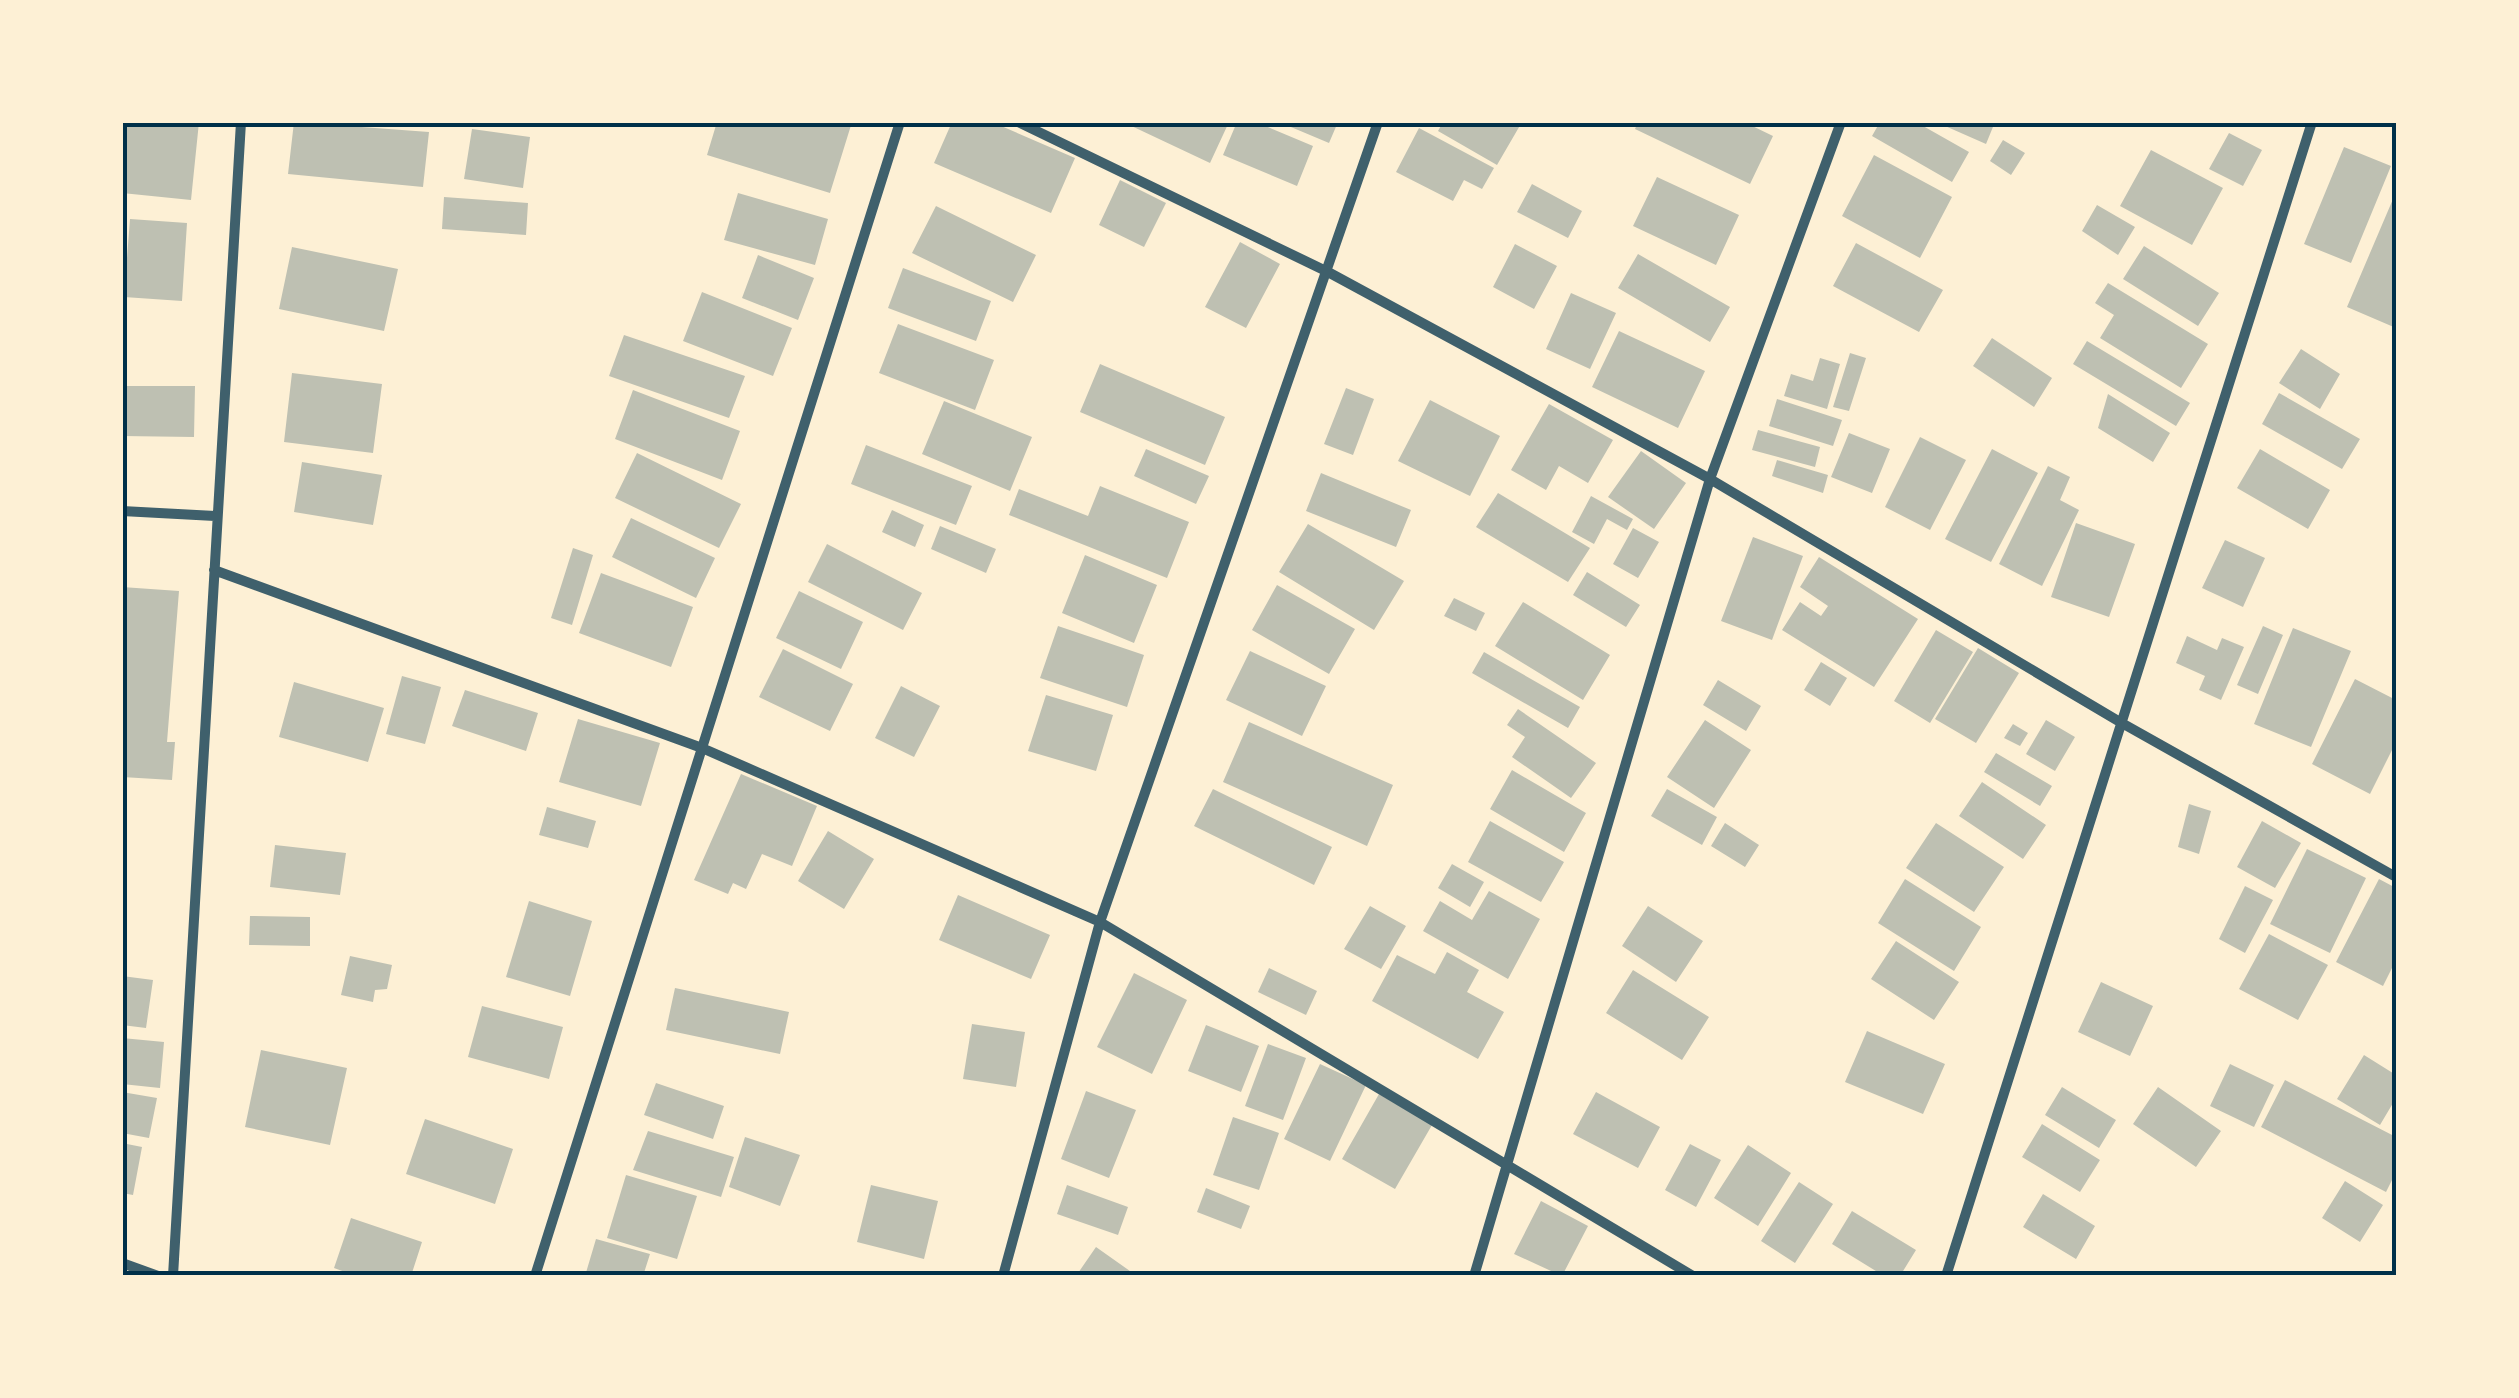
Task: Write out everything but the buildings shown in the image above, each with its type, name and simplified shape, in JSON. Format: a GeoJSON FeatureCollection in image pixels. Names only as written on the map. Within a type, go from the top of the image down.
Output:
{"type":"FeatureCollection","features":[{"type":"Feature","properties":{"kind":"street"},"geometry":{"type":"LineString","coordinates":[[173,1276],[241,122]]}},
{"type":"Feature","properties":{"kind":"street"},"geometry":{"type":"LineString","coordinates":[[535,1276],[900,122]]}},
{"type":"Feature","properties":{"kind":"street"},"geometry":{"type":"LineString","coordinates":[[1018,122],[1328,272],[1710,479],[2120,722],[2396,877]]}},
{"type":"Feature","properties":{"kind":"street"},"geometry":{"type":"LineString","coordinates":[[1003,1276],[1100,922],[1378,122]]}},
{"type":"Feature","properties":{"kind":"street"},"geometry":{"type":"LineString","coordinates":[[1474,1276],[1710,479],[1841,122]]}},
{"type":"Feature","properties":{"kind":"street"},"geometry":{"type":"LineString","coordinates":[[1946,1276],[2312,122]]}},
{"type":"Feature","properties":{"kind":"street"},"geometry":{"type":"LineString","coordinates":[[122,512],[216,516]]}},
{"type":"Feature","properties":{"kind":"street"},"geometry":{"type":"LineString","coordinates":[[214,570],[702,748],[1100,922],[1508,1170],[1693,1276]]}},
{"type":"Feature","properties":{"kind":"street"},"geometry":{"type":"LineString","coordinates":[[122,1263],[158,1276]]}}]}
